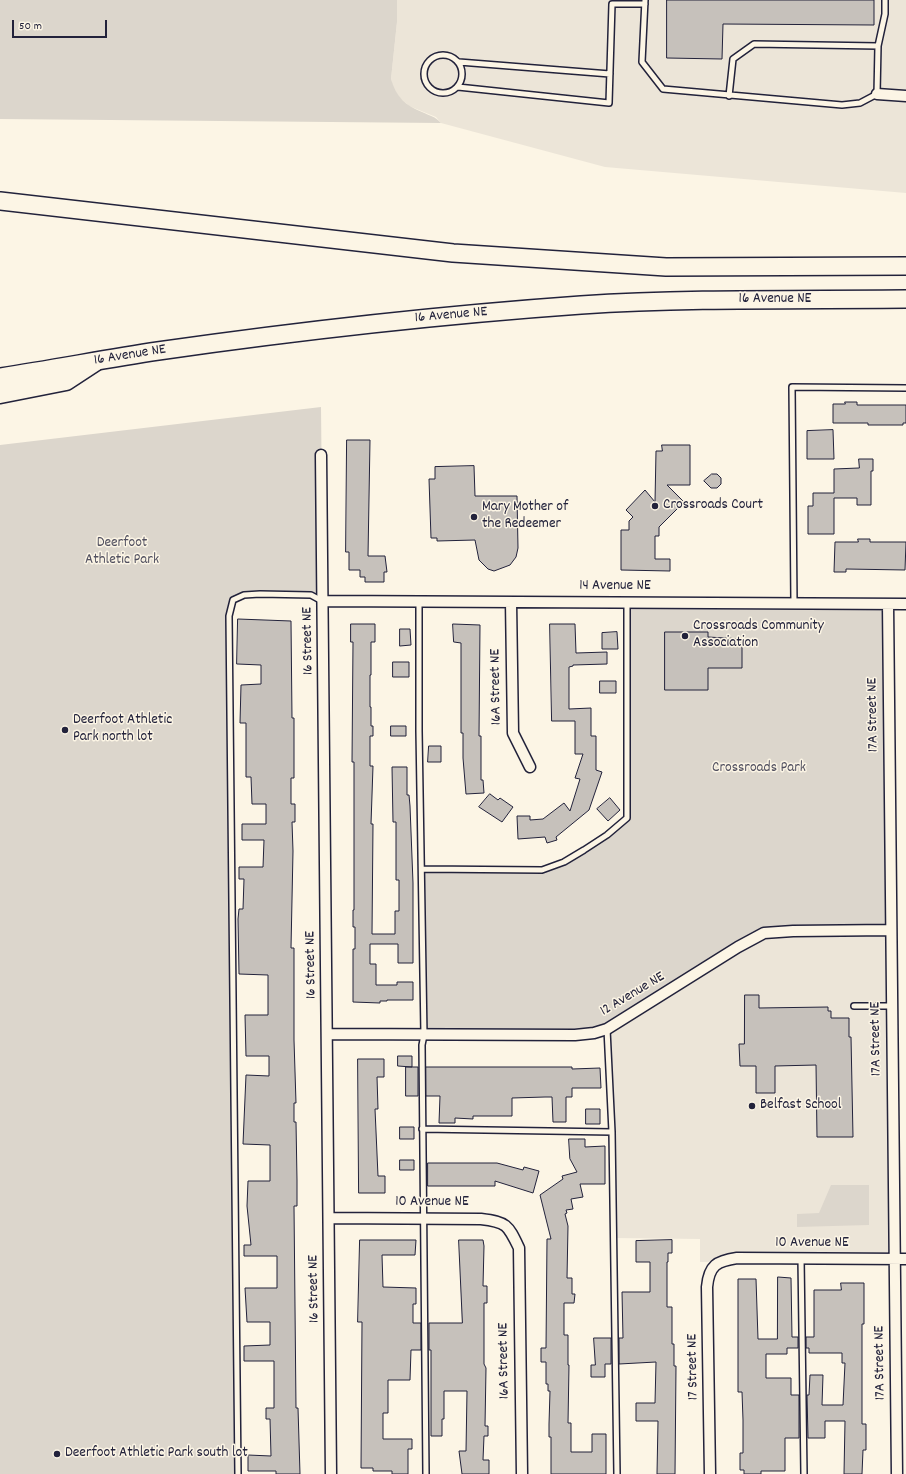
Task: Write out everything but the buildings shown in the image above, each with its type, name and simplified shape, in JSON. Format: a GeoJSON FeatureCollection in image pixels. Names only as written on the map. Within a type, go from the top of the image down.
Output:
{"type":"FeatureCollection","features":[{"type":"Feature","properties":{"kind":"highway"},"geometry":{"type":"LineString","coordinates":[[0,201],[454,253],[666,267],[906,266]]}},
{"type":"Feature","properties":{"kind":"highway","name":"16 Avenue NE"},"geometry":{"type":"LineString","coordinates":[[0,377],[158,351],[348,327],[567,307],[728,300],[906,299]]}},
{"type":"Feature","properties":{"kind":"highway"},"geometry":{"type":"LineString","coordinates":[[0,394],[66,381],[95,362]]}},
{"type":"Feature","properties":{"kind":"street"},"geometry":{"type":"LineString","coordinates":[[877,94],[906,96]]}},
{"type":"Feature","properties":{"kind":"street","name":"16 Street NE"},"geometry":{"type":"LineString","coordinates":[[321,455],[328,1034],[331,1474]]}},
{"type":"Feature","properties":{"kind":"street","name":"14 Avenue NE"},"geometry":{"type":"LineString","coordinates":[[323,601],[906,604]]}},
{"type":"Feature","properties":{"kind":"street","name":"16A Street NE"},"geometry":{"type":"LineString","coordinates":[[511,602],[513,733],[530,767]]}},
{"type":"Feature","properties":{"kind":"street","name":"17A Street NE"},"geometry":{"type":"LineString","coordinates":[[888,604],[897,1474]]}},
{"type":"Feature","properties":{"kind":"street","name":"12 Avenue NE"},"geometry":{"type":"LineString","coordinates":[[328,1034],[575,1035],[594,1033],[607,1029],[738,947],[764,934],[793,931],[891,930]]}},
{"type":"Feature","properties":{"kind":"street","name":"10 Avenue NE"},"geometry":{"type":"LineString","coordinates":[[329,1218],[423,1218],[497,1221],[510,1228],[519,1248]]}},
{"type":"Feature","properties":{"kind":"street","name":"16A Street NE"},"geometry":{"type":"LineString","coordinates":[[519,1248],[522,1474]]}},
{"type":"Feature","properties":{"kind":"street","name":"10 Avenue NE"},"geometry":{"type":"LineString","coordinates":[[718,1262],[737,1258],[906,1259]]}},
{"type":"Feature","properties":{"kind":"street","name":"17 Street NE"},"geometry":{"type":"LineString","coordinates":[[710,1474],[707,1287],[710,1272],[718,1262]]}},
{"type":"Feature","properties":{"kind":"lane"},"geometry":{"type":"LineString","coordinates":[[610,74],[459,62],[448,55],[436,56],[426,64],[424,76],[429,88],[441,93],[447,93],[458,87],[609,103],[610,74],[612,4],[644,2],[642,62],[663,89],[842,105],[860,103],[877,94],[878,46],[885,14],[885,0]]}},
{"type":"Feature","properties":{"kind":"lane"},"geometry":{"type":"LineString","coordinates":[[729,96],[733,59],[754,44],[878,46]]}},
{"type":"Feature","properties":{"kind":"lane"},"geometry":{"type":"LineString","coordinates":[[458,87],[463,75],[459,62]]}},
{"type":"Feature","properties":{"kind":"lane"},"geometry":{"type":"LineString","coordinates":[[794,603],[792,387],[906,388]]}},
{"type":"Feature","properties":{"kind":"lane"},"geometry":{"type":"LineString","coordinates":[[238,1474],[229,616],[233,600],[244,595],[311,595],[323,601]]}},
{"type":"Feature","properties":{"kind":"lane"},"geometry":{"type":"LineString","coordinates":[[419,602],[419,731],[424,1035],[422,1045],[422,1129],[426,1474]]}},
{"type":"Feature","properties":{"kind":"lane"},"geometry":{"type":"LineString","coordinates":[[422,869],[542,870],[564,862],[608,836],[627,818],[627,602]]}},
{"type":"Feature","properties":{"kind":"lane"},"geometry":{"type":"LineString","coordinates":[[854,1006],[892,1006]]}},
{"type":"Feature","properties":{"kind":"lane"},"geometry":{"type":"LineString","coordinates":[[607,1029],[612,1132],[617,1474]]}},
{"type":"Feature","properties":{"kind":"lane"},"geometry":{"type":"LineString","coordinates":[[422,1129],[612,1132]]}},
{"type":"Feature","properties":{"kind":"lane"},"geometry":{"type":"LineString","coordinates":[[801,1258],[804,1474]]}},
{"type":"Feature","properties":{"kind":"shaded area"},"geometry":{"type":"Polygon","coordinates":[[[397,0],[906,0],[906,193],[605,167],[441,123],[436,117],[409,106],[399,97],[393,88],[391,79],[397,22],[397,0]]]}},
{"type":"Feature","properties":{"kind":"shaded area","name":"Belfast School"},"geometry":{"type":"Polygon","coordinates":[[[891,930],[895,1259],[700,1262],[700,1239],[614,1238],[607,1029],[764,933],[891,930]]]}},
{"type":"Feature","properties":{"kind":"green space"},"geometry":{"type":"Polygon","coordinates":[[[0,0],[397,0],[397,22],[391,79],[393,85],[399,96],[406,104],[416,110],[434,117],[441,123],[0,119],[0,0]]]}},
{"type":"Feature","properties":{"kind":"green space","name":"Deerfoot Athletic Park"},"geometry":{"type":"Polygon","coordinates":[[[321,407],[323,601],[313,597],[291,593],[279,593],[233,600],[230,607],[238,1474],[0,1474],[0,445],[321,407]]]}},
{"type":"Feature","properties":{"kind":"green space","name":"Crossroads Park"},"geometry":{"type":"Polygon","coordinates":[[[627,602],[888,604],[891,930],[764,933],[607,1029],[424,1035],[422,869],[542,870],[564,862],[627,818],[627,602]]]}},
{"type":"Feature","properties":{"kind":"green space"},"geometry":{"type":"Polygon","coordinates":[[[831,1185],[869,1185],[869,1225],[797,1227],[797,1214],[819,1213],[831,1185]]]}},
{"type":"Feature","properties":{"kind":"place","name":"Crossroads Court"},"geometry":{"type":"Point","coordinates":[655,506]}},
{"type":"Feature","properties":{"kind":"place","name":"Mary Mother of the Redeemer"},"geometry":{"type":"Point","coordinates":[474,517]}},
{"type":"Feature","properties":{"kind":"place","name":"Crossroads Community Association"},"geometry":{"type":"Point","coordinates":[685,636]}},
{"type":"Feature","properties":{"kind":"place","name":"Deerfoot Athletic Park north lot"},"geometry":{"type":"Point","coordinates":[65,730]}},
{"type":"Feature","properties":{"kind":"place","name":"Belfast School"},"geometry":{"type":"Point","coordinates":[752,1106]}},
{"type":"Feature","properties":{"kind":"place","name":"Deerfoot Athletic Park south lot"},"geometry":{"type":"Point","coordinates":[57,1454]}}]}
